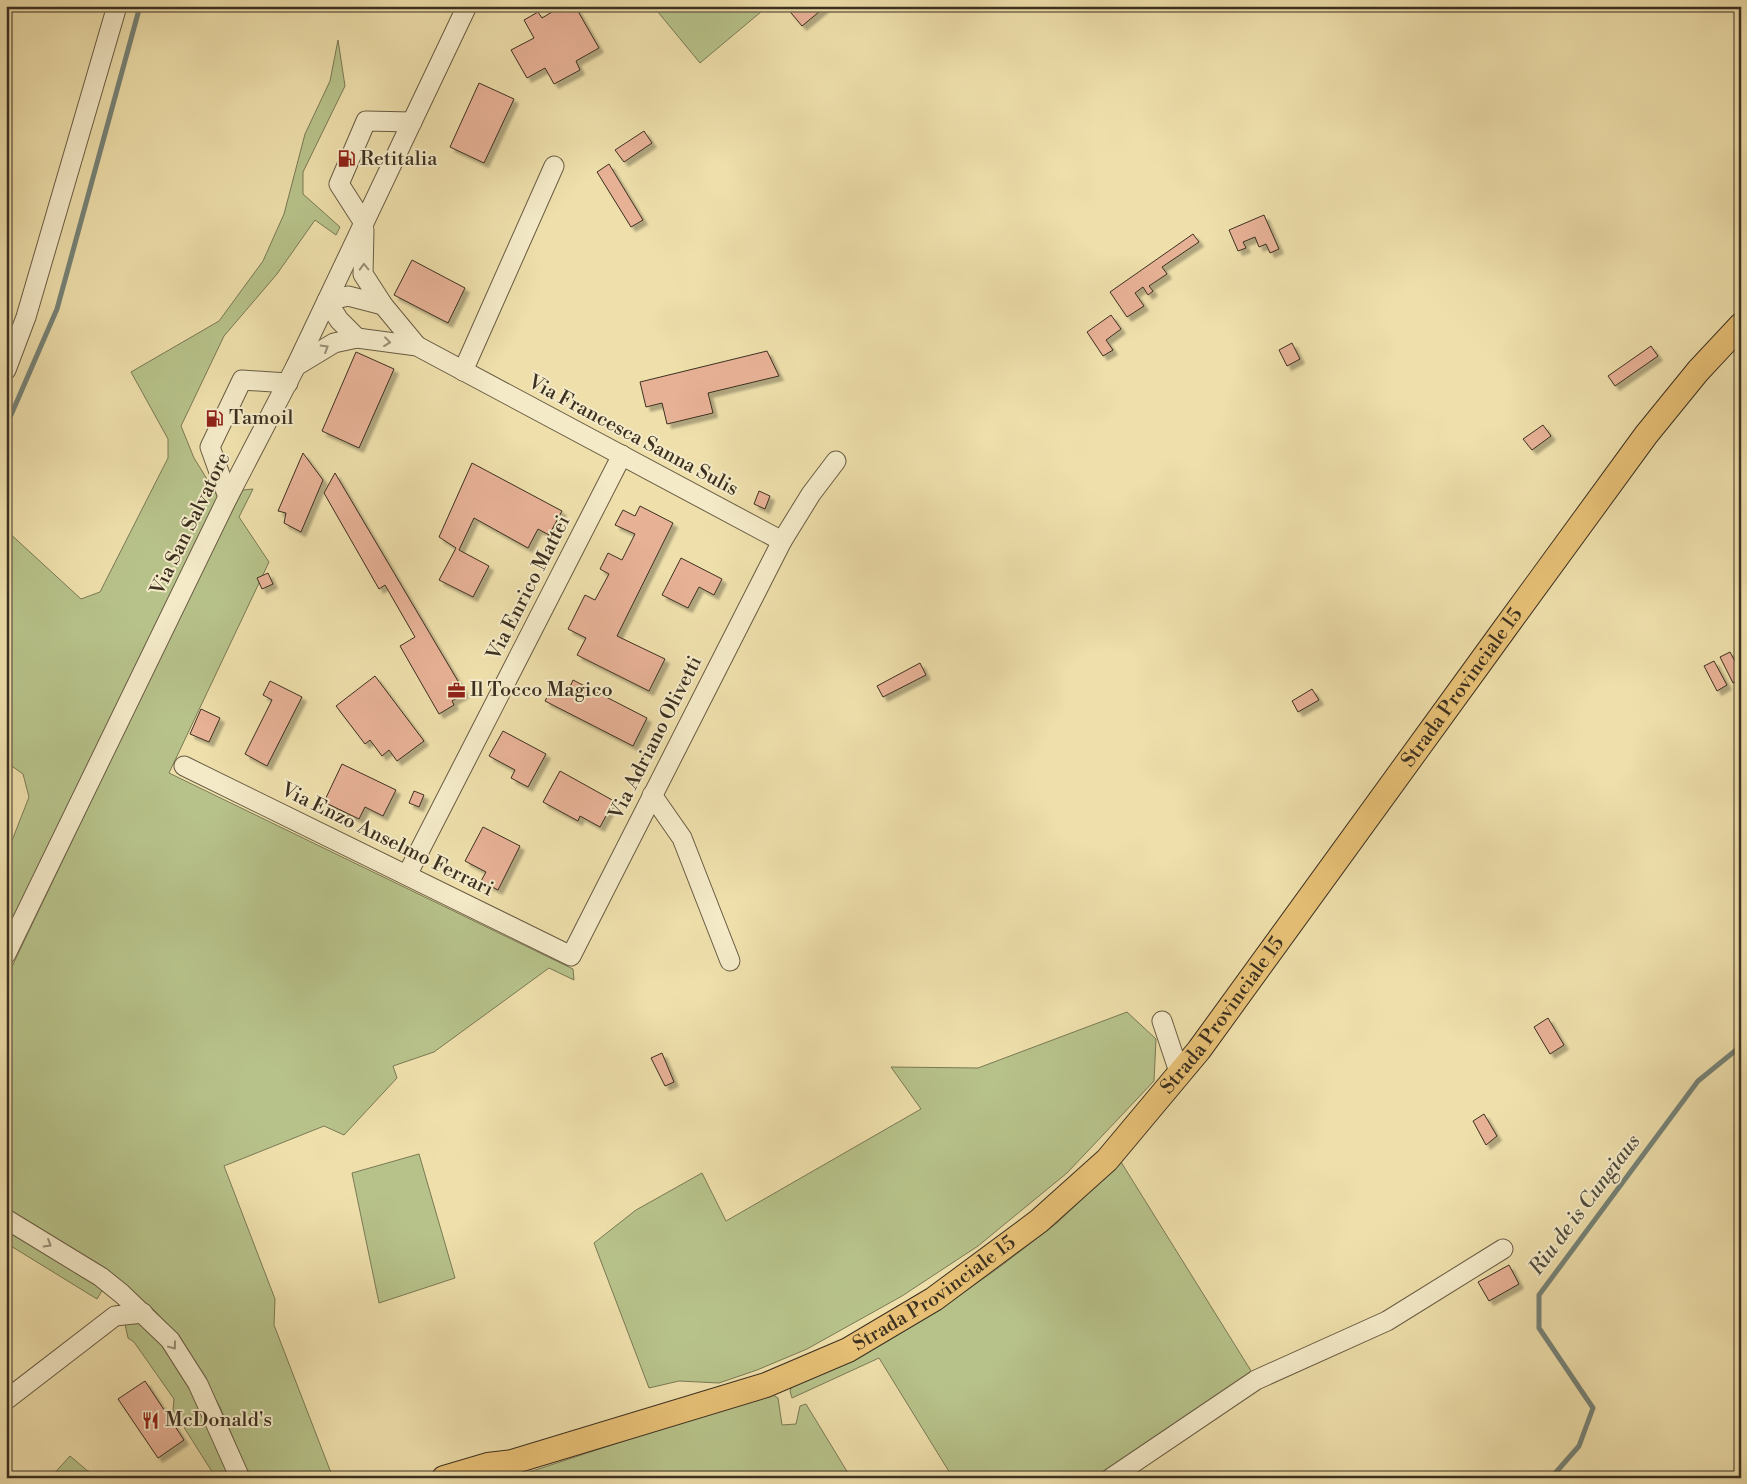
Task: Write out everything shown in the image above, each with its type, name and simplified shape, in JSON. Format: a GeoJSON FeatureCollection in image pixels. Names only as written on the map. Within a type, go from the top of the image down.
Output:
{"type":"FeatureCollection","features":[{"type":"Feature","properties":{"kind":"main road","name":"Strada Provinciale 15"},"geometry":{"type":"LineString","coordinates":[[444,1478],[488,1465],[512,1462],[589,1440],[766,1386],[848,1350],[934,1299],[1039,1221],[1107,1160],[1199,1050],[1643,440],[1698,371],[1741,325]]}},
{"type":"Feature","properties":{"kind":"main road","name":"Strada Provinciale 15"},"geometry":{"type":"LineString","coordinates":[[480,1478],[494,1473],[512,1462]]}},
{"type":"Feature","properties":{"kind":"street"},"geometry":{"type":"LineString","coordinates":[[6,370],[26,317],[117,6]]}},
{"type":"Feature","properties":{"kind":"street","name":"Via San Salvatore"},"geometry":{"type":"LineString","coordinates":[[6,954],[228,498],[288,383],[467,6]]}},
{"type":"Feature","properties":{"kind":"street"},"geometry":{"type":"LineString","coordinates":[[364,223],[339,184],[366,121],[412,122]]}},
{"type":"Feature","properties":{"kind":"street"},"geometry":{"type":"LineString","coordinates":[[464,371],[554,166]]}},
{"type":"Feature","properties":{"kind":"street","name":"Via Francesca Sanna Sulis"},"geometry":{"type":"LineString","coordinates":[[364,223],[363,274],[383,305],[417,346]]}},
{"type":"Feature","properties":{"kind":"street"},"geometry":{"type":"LineString","coordinates":[[357,338],[339,320],[327,301],[348,296],[383,305]]}},
{"type":"Feature","properties":{"kind":"street","name":"Via Francesca Sanna Sulis"},"geometry":{"type":"LineString","coordinates":[[296,366],[334,343],[357,338],[417,346],[782,541]]}},
{"type":"Feature","properties":{"kind":"street"},"geometry":{"type":"LineString","coordinates":[[228,498],[210,448],[242,380],[288,383]]}},
{"type":"Feature","properties":{"kind":"street","name":"Via Enrico Mattei"},"geometry":{"type":"LineString","coordinates":[[407,875],[622,455]]}},
{"type":"Feature","properties":{"kind":"street","name":"Via Adriano Olivetti"},"geometry":{"type":"LineString","coordinates":[[571,956],[782,541],[811,494],[836,461]]}},
{"type":"Feature","properties":{"kind":"street","name":"Via Enzo Anselmo Ferrari"},"geometry":{"type":"LineString","coordinates":[[184,766],[571,956]]}},
{"type":"Feature","properties":{"kind":"street"},"geometry":{"type":"LineString","coordinates":[[652,795],[682,838],[730,961]]}},
{"type":"Feature","properties":{"kind":"street"},"geometry":{"type":"LineString","coordinates":[[1162,1021],[1180,1074]]}},
{"type":"Feature","properties":{"kind":"street"},"geometry":{"type":"LineString","coordinates":[[6,1219],[101,1277],[170,1340],[198,1384],[240,1478]]}},
{"type":"Feature","properties":{"kind":"street"},"geometry":{"type":"LineString","coordinates":[[1112,1478],[1256,1380],[1387,1321],[1503,1249]]}},
{"type":"Feature","properties":{"kind":"street"},"geometry":{"type":"LineString","coordinates":[[115,1316],[116,1289]]}},
{"type":"Feature","properties":{"kind":"street"},"geometry":{"type":"LineString","coordinates":[[6,1400],[115,1316],[143,1314]]}},
{"type":"Feature","properties":{"kind":"green space"},"geometry":{"type":"Polygon","coordinates":[[[653,6],[768,6],[700,63],[653,6]]]}},
{"type":"Feature","properties":{"kind":"green space"},"geometry":{"type":"Polygon","coordinates":[[[338,40],[345,86],[303,172],[303,194],[340,227],[336,235],[315,220],[277,274],[224,336],[181,426],[194,458],[218,497],[6,934],[6,856],[29,797],[23,774],[6,762],[6,530],[81,599],[100,592],[168,458],[168,439],[131,372],[219,321],[263,261],[284,214],[305,134],[330,81],[338,40]]]}},
{"type":"Feature","properties":{"kind":"green space"},"geometry":{"type":"Polygon","coordinates":[[[253,489],[239,517],[269,562],[169,773],[573,969],[574,980],[549,968],[434,1052],[393,1066],[397,1078],[344,1135],[324,1126],[224,1166],[275,1299],[274,1325],[333,1478],[250,1478],[220,1407],[180,1340],[156,1312],[113,1275],[6,1211],[6,979],[203,567],[243,490],[253,489]]]}},
{"type":"Feature","properties":{"kind":"green space"},"geometry":{"type":"Polygon","coordinates":[[[1127,1012],[1156,1039],[1154,1081],[1067,1173],[978,1246],[902,1296],[807,1349],[757,1370],[719,1383],[679,1381],[649,1388],[594,1243],[636,1210],[702,1173],[726,1221],[921,1109],[891,1067],[978,1068],[1127,1012]]]}},
{"type":"Feature","properties":{"kind":"green space"},"geometry":{"type":"Polygon","coordinates":[[[419,1154],[455,1278],[379,1303],[352,1173],[419,1154]]]}},
{"type":"Feature","properties":{"kind":"green space"},"geometry":{"type":"Polygon","coordinates":[[[1121,1162],[1253,1374],[1099,1478],[953,1478],[879,1358],[792,1398],[790,1391],[792,1385],[888,1340],[950,1302],[1001,1266],[1057,1223],[1121,1162]]]}},
{"type":"Feature","properties":{"kind":"green space"},"geometry":{"type":"Polygon","coordinates":[[[6,1229],[103,1289],[97,1299],[6,1243],[6,1229]]]}},
{"type":"Feature","properties":{"kind":"green space"},"geometry":{"type":"Polygon","coordinates":[[[141,1323],[164,1344],[191,1382],[233,1478],[216,1478],[173,1410],[174,1399],[134,1342],[128,1338],[125,1324],[141,1323]]]}},
{"type":"Feature","properties":{"kind":"green space"},"geometry":{"type":"Polygon","coordinates":[[[770,1393],[778,1398],[782,1425],[796,1424],[800,1406],[806,1404],[851,1478],[511,1478],[770,1393]]]}},
{"type":"Feature","properties":{"kind":"green space"},"geometry":{"type":"Polygon","coordinates":[[[70,1456],[96,1478],[50,1478],[70,1456]]]}},
{"type":"Feature","properties":{"kind":"building"},"geometry":{"type":"Polygon","coordinates":[[[562,6],[575,6],[599,48],[576,61],[580,70],[554,84],[545,68],[527,78],[511,50],[534,38],[524,20],[538,12],[542,18],[562,6]]]}},
{"type":"Feature","properties":{"kind":"building"},"geometry":{"type":"Polygon","coordinates":[[[789,6],[825,7],[802,26],[787,8],[789,6]]]}},
{"type":"Feature","properties":{"kind":"building"},"geometry":{"type":"Polygon","coordinates":[[[479,83],[514,99],[484,163],[450,147],[479,83]]]}},
{"type":"Feature","properties":{"kind":"building"},"geometry":{"type":"Polygon","coordinates":[[[644,131],[652,143],[624,162],[615,150],[644,131]]]}},
{"type":"Feature","properties":{"kind":"building"},"geometry":{"type":"Polygon","coordinates":[[[609,164],[643,220],[631,227],[597,172],[609,164]]]}},
{"type":"Feature","properties":{"kind":"building"},"geometry":{"type":"Polygon","coordinates":[[[1264,215],[1279,249],[1270,253],[1266,244],[1259,247],[1255,237],[1243,242],[1246,248],[1238,251],[1229,230],[1264,215]]]}},
{"type":"Feature","properties":{"kind":"building"},"geometry":{"type":"Polygon","coordinates":[[[1193,234],[1199,242],[1162,267],[1167,274],[1149,286],[1153,291],[1148,295],[1143,287],[1135,293],[1144,306],[1127,317],[1110,292],[1193,234]]]}},
{"type":"Feature","properties":{"kind":"building"},"geometry":{"type":"Polygon","coordinates":[[[412,260],[465,288],[448,323],[394,295],[412,260]]]}},
{"type":"Feature","properties":{"kind":"building"},"geometry":{"type":"Polygon","coordinates":[[[1111,315],[1121,329],[1106,340],[1113,350],[1103,356],[1087,332],[1111,315]]]}},
{"type":"Feature","properties":{"kind":"building"},"geometry":{"type":"Polygon","coordinates":[[[1292,343],[1300,359],[1287,366],[1279,350],[1292,343]]]}},
{"type":"Feature","properties":{"kind":"building"},"geometry":{"type":"Polygon","coordinates":[[[1651,346],[1658,356],[1615,386],[1608,376],[1651,346]]]}},
{"type":"Feature","properties":{"kind":"building"},"geometry":{"type":"Polygon","coordinates":[[[767,351],[779,376],[708,393],[713,413],[667,424],[662,403],[646,407],[640,382],[767,351]]]}},
{"type":"Feature","properties":{"kind":"building"},"geometry":{"type":"Polygon","coordinates":[[[356,352],[394,369],[359,448],[322,431],[356,352]]]}},
{"type":"Feature","properties":{"kind":"building"},"geometry":{"type":"Polygon","coordinates":[[[1543,425],[1551,436],[1532,450],[1523,439],[1543,425]]]}},
{"type":"Feature","properties":{"kind":"building"},"geometry":{"type":"Polygon","coordinates":[[[303,453],[323,480],[301,532],[284,523],[286,513],[278,511],[303,453]]]}},
{"type":"Feature","properties":{"kind":"building"},"geometry":{"type":"Polygon","coordinates":[[[472,463],[562,511],[549,535],[538,529],[528,548],[474,518],[459,550],[489,566],[473,597],[439,580],[456,548],[439,537],[472,463]]]}},
{"type":"Feature","properties":{"kind":"building"},"geometry":{"type":"Polygon","coordinates":[[[335,473],[465,693],[452,701],[454,705],[439,714],[400,646],[415,637],[385,585],[379,589],[324,493],[335,473]]]}},
{"type":"Feature","properties":{"kind":"building"},"geometry":{"type":"Polygon","coordinates":[[[759,491],[770,496],[765,509],[754,504],[759,491]]]}},
{"type":"Feature","properties":{"kind":"building"},"geometry":{"type":"Polygon","coordinates":[[[640,506],[673,523],[617,636],[665,659],[649,691],[577,655],[586,638],[568,629],[585,595],[595,600],[609,574],[600,569],[608,553],[622,560],[635,534],[615,525],[623,510],[635,516],[640,506]]]}},
{"type":"Feature","properties":{"kind":"building"},"geometry":{"type":"Polygon","coordinates":[[[681,558],[722,579],[714,595],[699,587],[688,608],[662,595],[681,558]]]}},
{"type":"Feature","properties":{"kind":"building"},"geometry":{"type":"Polygon","coordinates":[[[268,573],[273,584],[262,589],[257,578],[268,573]]]}},
{"type":"Feature","properties":{"kind":"building"},"geometry":{"type":"Polygon","coordinates":[[[1730,652],[1741,672],[1741,679],[1733,683],[1720,657],[1730,652]]]}},
{"type":"Feature","properties":{"kind":"building"},"geometry":{"type":"Polygon","coordinates":[[[1714,661],[1727,685],[1717,691],[1704,666],[1714,661]]]}},
{"type":"Feature","properties":{"kind":"building"},"geometry":{"type":"Polygon","coordinates":[[[920,663],[926,675],[883,697],[877,686],[920,663]]]}},
{"type":"Feature","properties":{"kind":"building"},"geometry":{"type":"Polygon","coordinates":[[[375,676],[424,741],[397,761],[389,750],[382,756],[370,740],[365,744],[336,706],[375,676]]]}},
{"type":"Feature","properties":{"kind":"building"},"geometry":{"type":"Polygon","coordinates":[[[573,680],[647,718],[633,746],[545,701],[554,684],[568,691],[573,680]]]}},
{"type":"Feature","properties":{"kind":"building"},"geometry":{"type":"Polygon","coordinates":[[[270,681],[302,697],[267,766],[245,754],[272,700],[263,695],[270,681]]]}},
{"type":"Feature","properties":{"kind":"building"},"geometry":{"type":"Polygon","coordinates":[[[1312,689],[1319,700],[1298,712],[1292,701],[1312,689]]]}},
{"type":"Feature","properties":{"kind":"building"},"geometry":{"type":"Polygon","coordinates":[[[201,709],[220,718],[209,742],[190,734],[201,709]]]}},
{"type":"Feature","properties":{"kind":"building"},"geometry":{"type":"Polygon","coordinates":[[[503,731],[546,754],[528,787],[511,778],[515,770],[489,756],[503,731]]]}},
{"type":"Feature","properties":{"kind":"building"},"geometry":{"type":"Polygon","coordinates":[[[342,764],[396,790],[383,816],[365,807],[359,819],[324,802],[342,764]]]}},
{"type":"Feature","properties":{"kind":"building"},"geometry":{"type":"Polygon","coordinates":[[[560,771],[614,801],[600,827],[580,816],[578,821],[543,802],[560,771]]]}},
{"type":"Feature","properties":{"kind":"building"},"geometry":{"type":"Polygon","coordinates":[[[414,791],[424,795],[419,807],[409,803],[414,791]]]}},
{"type":"Feature","properties":{"kind":"building"},"geometry":{"type":"Polygon","coordinates":[[[483,827],[520,846],[498,890],[481,881],[486,872],[465,861],[483,827]]]}},
{"type":"Feature","properties":{"kind":"building"},"geometry":{"type":"Polygon","coordinates":[[[1548,1018],[1564,1045],[1550,1054],[1534,1027],[1548,1018]]]}},
{"type":"Feature","properties":{"kind":"building"},"geometry":{"type":"Polygon","coordinates":[[[662,1053],[674,1082],[665,1086],[651,1058],[662,1053]]]}},
{"type":"Feature","properties":{"kind":"building"},"geometry":{"type":"Polygon","coordinates":[[[1484,1114],[1497,1136],[1486,1145],[1473,1121],[1484,1114]]]}},
{"type":"Feature","properties":{"kind":"building"},"geometry":{"type":"Polygon","coordinates":[[[1509,1265],[1519,1284],[1489,1301],[1478,1282],[1509,1265]]]}},
{"type":"Feature","properties":{"kind":"building","name":"McDonald's"},"geometry":{"type":"Polygon","coordinates":[[[145,1381],[184,1440],[158,1458],[118,1399],[145,1381]]]}},
{"type":"Feature","properties":{"kind":"waterway"},"geometry":{"type":"LineString","coordinates":[[6,423],[57,309],[140,6]]}},
{"type":"Feature","properties":{"kind":"waterway","name":"Riu de is Cungiaus"},"geometry":{"type":"LineString","coordinates":[[1551,1478],[1579,1446],[1593,1408],[1539,1328],[1539,1295],[1698,1081],[1741,1046]]}},
{"type":"Feature","properties":{"kind":"place","name":"Retitalia"},"geometry":{"type":"Point","coordinates":[346,159]}},
{"type":"Feature","properties":{"kind":"place","name":"Tamoil"},"geometry":{"type":"Point","coordinates":[215,418]}},
{"type":"Feature","properties":{"kind":"place","name":"Il Tocco Magico"},"geometry":{"type":"Point","coordinates":[456,690]}},
{"type":"Feature","properties":{"kind":"place","name":"McDonald's"},"geometry":{"type":"Point","coordinates":[151,1420]}}]}
